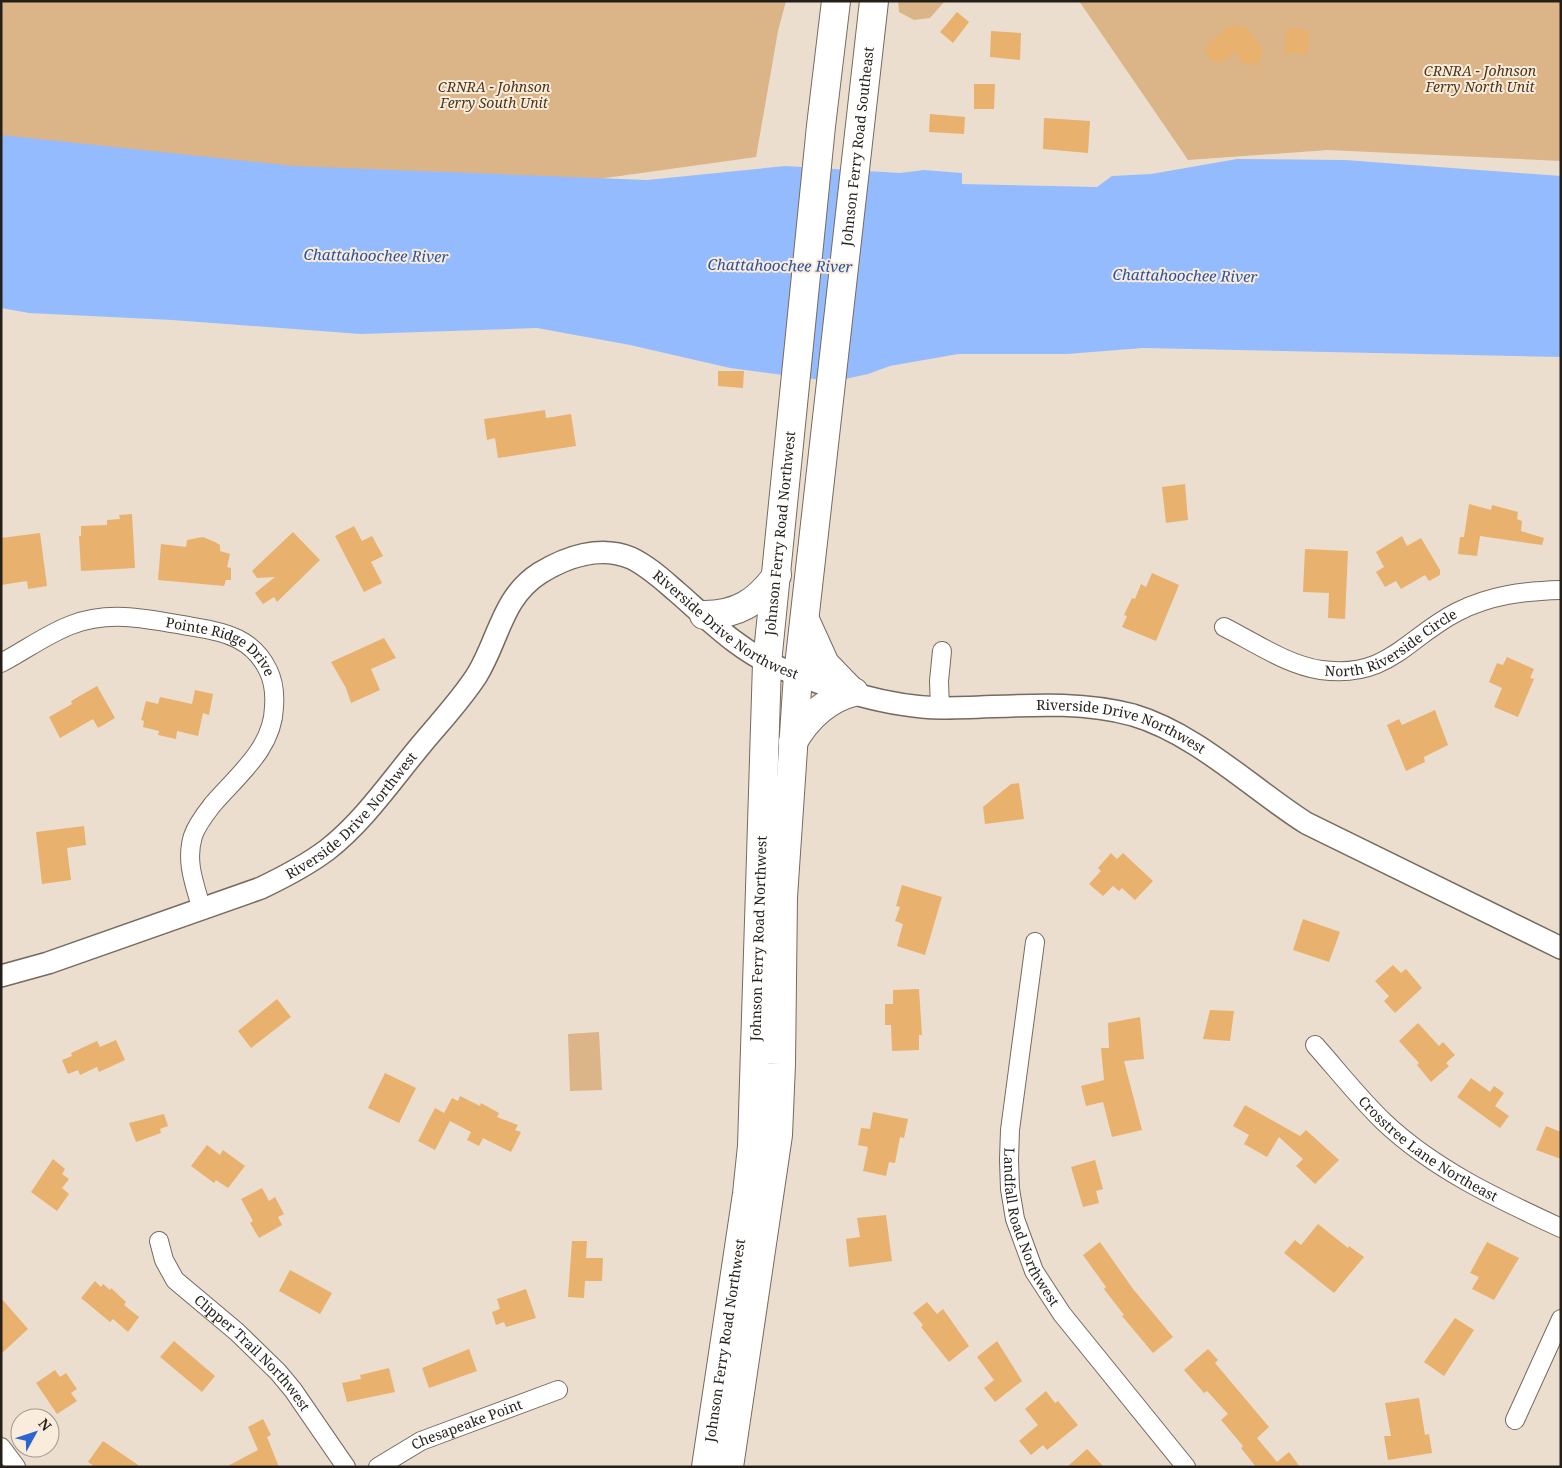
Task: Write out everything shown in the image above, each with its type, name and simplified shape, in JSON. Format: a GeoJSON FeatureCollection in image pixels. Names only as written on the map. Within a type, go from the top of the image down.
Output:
{"type":"FeatureCollection","features":[{"type":"Feature","properties":{"kind":"main road","name":"Johnson Ferry Road Northwest"},"geometry":{"type":"LineString","coordinates":[[706,1467],[747,1194],[752,1146],[767,663],[821,126],[836,1]]}},
{"type":"Feature","properties":{"kind":"main road","name":"Johnson Ferry Road Southeast"},"geometry":{"type":"LineString","coordinates":[[829,411],[874,1]]}},
{"type":"Feature","properties":{"kind":"main road","name":"Johnson Ferry Road Northwest"},"geometry":{"type":"LineString","coordinates":[[729,1467],[778,1135],[781,1064],[783,897],[793,744],[804,618],[829,411]]}},
{"type":"Feature","properties":{"kind":"main road"},"geometry":{"type":"LineString","coordinates":[[704,615],[719,615],[742,609],[762,593],[777,575]]}},
{"type":"Feature","properties":{"kind":"main road"},"geometry":{"type":"LineString","coordinates":[[793,744],[808,720],[820,708],[838,697],[853,692],[822,660],[804,618]]}},
{"type":"Feature","properties":{"kind":"street","name":"Riverside Drive Northwest"},"geometry":{"type":"LineString","coordinates":[[1,976],[48,963],[261,888],[291,873],[327,849],[359,820],[468,688],[491,648],[510,601],[527,583],[558,562],[594,553],[620,554],[632,558],[652,571],[727,636],[767,663],[853,692],[913,706],[940,708],[1063,705],[1140,718],[1163,728],[1222,761],[1270,800],[1306,823],[1561,948]]}},
{"type":"Feature","properties":{"kind":"street","name":"North Riverside Circle"},"geometry":{"type":"LineString","coordinates":[[1224,627],[1304,665],[1336,671],[1363,668],[1384,662],[1402,652],[1432,628],[1451,616],[1489,599],[1522,592],[1561,590]]}},
{"type":"Feature","properties":{"kind":"street","name":"Pointe Ridge Drive"},"geometry":{"type":"LineString","coordinates":[[1,664],[70,625],[100,617],[128,616],[219,630],[234,635],[248,644],[263,659],[272,677],[275,694],[274,723],[265,745],[204,815],[193,834],[189,866],[202,910]]}},
{"type":"Feature","properties":{"kind":"street"},"geometry":{"type":"LineString","coordinates":[[940,708],[939,681],[942,651]]}},
{"type":"Feature","properties":{"kind":"street","name":"Landfall Road Northwest"},"geometry":{"type":"LineString","coordinates":[[1035,942],[1010,1130],[1008,1160],[1015,1219],[1034,1271],[1062,1314],[1186,1467]]}},
{"type":"Feature","properties":{"kind":"street","name":"Crosstree Lane Northeast"},"geometry":{"type":"LineString","coordinates":[[1315,1045],[1384,1122],[1436,1163],[1491,1196],[1561,1228]]}},
{"type":"Feature","properties":{"kind":"street","name":"Clipper Trail Northwest"},"geometry":{"type":"LineString","coordinates":[[159,1241],[164,1260],[175,1280],[237,1332],[278,1372],[346,1467]]}},
{"type":"Feature","properties":{"kind":"street"},"geometry":{"type":"LineString","coordinates":[[1515,1420],[1561,1319]]}},
{"type":"Feature","properties":{"kind":"street","name":"Chesapeake Point"},"geometry":{"type":"LineString","coordinates":[[378,1467],[422,1440],[558,1390]]}},
{"type":"Feature","properties":{"kind":"street"},"geometry":{"type":"LineString","coordinates":[[1,1447],[16,1467]]}},
{"type":"Feature","properties":{"kind":"green space","name":"CRNRA - Johnson Ferry South Unit"},"geometry":{"type":"Polygon","coordinates":[[[1,1],[786,1],[778,31],[756,157],[512,191],[1,162],[1,1]]]}},
{"type":"Feature","properties":{"kind":"green space"},"geometry":{"type":"Polygon","coordinates":[[[898,1],[945,1],[930,18],[914,20],[899,12],[898,1]]]}},
{"type":"Feature","properties":{"kind":"green space","name":"CRNRA - Johnson Ferry North Unit"},"geometry":{"type":"Polygon","coordinates":[[[1079,1],[1561,1],[1561,161],[1328,150],[1188,160],[1079,1]]]}},
{"type":"Feature","properties":{"kind":"green space"},"geometry":{"type":"Polygon","coordinates":[[[599,1032],[602,1090],[570,1091],[568,1034],[599,1032]]]}},
{"type":"Feature","properties":{"kind":"water","name":"Chattahoochee River"},"geometry":{"type":"Polygon","coordinates":[[[1,135],[293,166],[647,180],[785,166],[900,173],[924,170],[962,173],[962,184],[1097,187],[1112,176],[1151,174],[1237,159],[1345,160],[1561,176],[1561,357],[1143,348],[1067,354],[958,354],[890,366],[868,374],[845,379],[822,380],[730,368],[630,345],[537,328],[361,334],[172,320],[29,313],[1,308],[1,135]]]}},
{"type":"Feature","properties":{"kind":"building"},"geometry":{"type":"Polygon","coordinates":[[[957,12],[969,22],[953,43],[940,32],[957,12]]]}},
{"type":"Feature","properties":{"kind":"building"},"geometry":{"type":"Polygon","coordinates":[[[1231,25],[1246,27],[1262,49],[1261,60],[1253,65],[1244,65],[1235,52],[1224,62],[1213,62],[1206,52],[1208,43],[1231,25]]]}},
{"type":"Feature","properties":{"kind":"building"},"geometry":{"type":"Polygon","coordinates":[[[1287,28],[1309,30],[1308,54],[1285,53],[1287,28]]]}},
{"type":"Feature","properties":{"kind":"building"},"geometry":{"type":"Polygon","coordinates":[[[991,31],[1021,33],[1020,60],[990,57],[991,31]]]}},
{"type":"Feature","properties":{"kind":"building"},"geometry":{"type":"Polygon","coordinates":[[[974,84],[995,84],[994,109],[974,109],[974,84]]]}},
{"type":"Feature","properties":{"kind":"building"},"geometry":{"type":"Polygon","coordinates":[[[930,114],[965,117],[964,134],[929,132],[930,114]]]}},
{"type":"Feature","properties":{"kind":"building"},"geometry":{"type":"Polygon","coordinates":[[[1044,118],[1090,121],[1088,153],[1043,149],[1044,118]]]}},
{"type":"Feature","properties":{"kind":"building"},"geometry":{"type":"Polygon","coordinates":[[[718,371],[744,371],[743,388],[718,386],[718,371]]]}},
{"type":"Feature","properties":{"kind":"building"},"geometry":{"type":"Polygon","coordinates":[[[545,410],[546,418],[571,414],[576,446],[498,458],[495,438],[487,440],[484,419],[545,410]]]}},
{"type":"Feature","properties":{"kind":"building"},"geometry":{"type":"Polygon","coordinates":[[[1185,484],[1188,520],[1166,523],[1162,487],[1185,484]]]}},
{"type":"Feature","properties":{"kind":"building"},"geometry":{"type":"Polygon","coordinates":[[[1469,504],[1491,510],[1492,505],[1518,512],[1517,519],[1522,521],[1521,531],[1544,538],[1542,545],[1480,536],[1477,556],[1458,554],[1460,537],[1464,537],[1469,504]]]}},
{"type":"Feature","properties":{"kind":"building"},"geometry":{"type":"Polygon","coordinates":[[[132,514],[135,568],[81,571],[79,536],[81,536],[81,526],[107,525],[107,520],[120,519],[119,515],[132,514]]]}},
{"type":"Feature","properties":{"kind":"building"},"geometry":{"type":"Polygon","coordinates":[[[354,526],[362,541],[372,536],[383,556],[371,562],[382,583],[364,592],[335,536],[354,526]]]}},
{"type":"Feature","properties":{"kind":"building"},"geometry":{"type":"Polygon","coordinates":[[[293,532],[320,560],[277,602],[274,597],[263,604],[255,593],[275,577],[257,578],[252,571],[293,532]]]}},
{"type":"Feature","properties":{"kind":"building"},"geometry":{"type":"Polygon","coordinates":[[[40,533],[47,586],[28,589],[27,581],[1,585],[1,538],[40,533]]]}},
{"type":"Feature","properties":{"kind":"building"},"geometry":{"type":"Polygon","coordinates":[[[1402,536],[1407,546],[1421,538],[1440,570],[1440,575],[1429,581],[1425,575],[1401,589],[1396,581],[1385,587],[1376,572],[1384,567],[1376,552],[1402,536]]]}},
{"type":"Feature","properties":{"kind":"building"},"geometry":{"type":"Polygon","coordinates":[[[203,537],[220,545],[220,551],[230,554],[227,567],[231,568],[231,580],[226,580],[224,586],[158,580],[161,544],[186,547],[187,540],[203,537]]]}},
{"type":"Feature","properties":{"kind":"building"},"geometry":{"type":"Polygon","coordinates":[[[1305,549],[1348,551],[1345,619],[1328,618],[1329,593],[1303,592],[1305,549]]]}},
{"type":"Feature","properties":{"kind":"building"},"geometry":{"type":"Polygon","coordinates":[[[1152,573],[1179,585],[1156,641],[1122,627],[1127,616],[1124,615],[1132,598],[1135,599],[1141,584],[1146,587],[1152,573]]]}},
{"type":"Feature","properties":{"kind":"building"},"geometry":{"type":"Polygon","coordinates":[[[384,638],[396,658],[371,669],[380,690],[351,703],[346,688],[331,662],[384,638]]]}},
{"type":"Feature","properties":{"kind":"building"},"geometry":{"type":"Polygon","coordinates":[[[1507,657],[1534,669],[1530,678],[1534,679],[1518,717],[1494,707],[1502,688],[1489,682],[1497,663],[1503,665],[1507,657]]]}},
{"type":"Feature","properties":{"kind":"building"},"geometry":{"type":"Polygon","coordinates":[[[97,686],[115,718],[98,728],[93,719],[60,738],[49,717],[72,704],[71,701],[97,686]]]}},
{"type":"Feature","properties":{"kind":"building"},"geometry":{"type":"Polygon","coordinates":[[[195,690],[213,694],[209,715],[203,713],[198,736],[177,731],[176,739],[158,735],[159,731],[143,727],[144,721],[141,720],[146,701],[158,704],[160,697],[192,704],[195,690]]]}},
{"type":"Feature","properties":{"kind":"building"},"geometry":{"type":"Polygon","coordinates":[[[1435,710],[1448,745],[1424,757],[1425,762],[1406,771],[1387,725],[1399,719],[1402,725],[1435,710]]]}},
{"type":"Feature","properties":{"kind":"building"},"geometry":{"type":"Polygon","coordinates":[[[1019,783],[1024,819],[985,824],[983,807],[1011,784],[1019,783]]]}},
{"type":"Feature","properties":{"kind":"building"},"geometry":{"type":"Polygon","coordinates":[[[84,826],[86,845],[67,848],[71,880],[42,884],[36,832],[84,826]]]}},
{"type":"Feature","properties":{"kind":"building"},"geometry":{"type":"Polygon","coordinates":[[[1111,853],[1117,859],[1123,853],[1153,881],[1135,900],[1122,888],[1119,891],[1113,886],[1103,896],[1089,884],[1101,871],[1098,868],[1111,853]]]}},
{"type":"Feature","properties":{"kind":"building"},"geometry":{"type":"Polygon","coordinates":[[[902,885],[942,897],[925,955],[897,946],[903,924],[895,921],[900,907],[896,906],[902,885]]]}},
{"type":"Feature","properties":{"kind":"building"},"geometry":{"type":"Polygon","coordinates":[[[1303,919],[1340,932],[1329,962],[1293,950],[1303,919]]]}},
{"type":"Feature","properties":{"kind":"building"},"geometry":{"type":"Polygon","coordinates":[[[1393,965],[1401,973],[1406,969],[1422,988],[1395,1013],[1384,1001],[1389,996],[1375,981],[1393,965]]]}},
{"type":"Feature","properties":{"kind":"building"},"geometry":{"type":"Polygon","coordinates":[[[919,989],[922,1035],[919,1035],[919,1050],[892,1051],[891,1025],[885,1025],[885,1004],[893,1004],[893,990],[919,989]]]}},
{"type":"Feature","properties":{"kind":"building"},"geometry":{"type":"Polygon","coordinates":[[[277,999],[291,1017],[251,1048],[238,1031],[277,999]]]}},
{"type":"Feature","properties":{"kind":"building"},"geometry":{"type":"Polygon","coordinates":[[[1210,1010],[1234,1011],[1230,1041],[1203,1039],[1210,1010]]]}},
{"type":"Feature","properties":{"kind":"building"},"geometry":{"type":"Polygon","coordinates":[[[1140,1017],[1144,1059],[1124,1061],[1142,1130],[1112,1137],[1103,1102],[1086,1106],[1081,1086],[1104,1080],[1101,1048],[1109,1048],[1108,1023],[1140,1017]]]}},
{"type":"Feature","properties":{"kind":"building"},"geometry":{"type":"Polygon","coordinates":[[[1418,1023],[1439,1046],[1443,1042],[1455,1055],[1446,1063],[1449,1066],[1431,1082],[1417,1065],[1419,1063],[1399,1041],[1418,1023]]]}},
{"type":"Feature","properties":{"kind":"building"},"geometry":{"type":"Polygon","coordinates":[[[116,1040],[125,1060],[99,1072],[97,1067],[80,1075],[78,1070],[68,1074],[62,1060],[72,1056],[71,1053],[97,1041],[100,1047],[116,1040]]]}},
{"type":"Feature","properties":{"kind":"building"},"geometry":{"type":"Polygon","coordinates":[[[385,1073],[416,1088],[399,1123],[368,1108],[385,1073]]]}},
{"type":"Feature","properties":{"kind":"building"},"geometry":{"type":"Polygon","coordinates":[[[1471,1078],[1490,1092],[1494,1086],[1504,1093],[1495,1106],[1509,1116],[1500,1128],[1457,1097],[1471,1078]]]}},
{"type":"Feature","properties":{"kind":"building"},"geometry":{"type":"Polygon","coordinates":[[[460,1096],[480,1106],[481,1103],[499,1113],[497,1117],[518,1125],[515,1130],[521,1132],[511,1152],[483,1138],[479,1146],[467,1140],[471,1132],[450,1121],[435,1150],[418,1141],[435,1108],[444,1113],[452,1098],[458,1101],[460,1096]]]}},
{"type":"Feature","properties":{"kind":"building"},"geometry":{"type":"Polygon","coordinates":[[[1245,1105],[1300,1136],[1306,1130],[1339,1160],[1315,1184],[1296,1166],[1303,1159],[1279,1137],[1267,1157],[1244,1144],[1249,1135],[1233,1126],[1245,1105]]]}},
{"type":"Feature","properties":{"kind":"building"},"geometry":{"type":"Polygon","coordinates":[[[873,1112],[908,1119],[904,1138],[900,1137],[895,1163],[889,1162],[886,1176],[863,1171],[868,1147],[858,1145],[861,1128],[870,1129],[873,1112]]]}},
{"type":"Feature","properties":{"kind":"building"},"geometry":{"type":"Polygon","coordinates":[[[164,1114],[168,1126],[160,1129],[161,1133],[136,1142],[129,1123],[164,1114]]]}},
{"type":"Feature","properties":{"kind":"building"},"geometry":{"type":"Polygon","coordinates":[[[1546,1126],[1561,1132],[1561,1159],[1536,1150],[1546,1126]]]}},
{"type":"Feature","properties":{"kind":"building"},"geometry":{"type":"Polygon","coordinates":[[[207,1145],[220,1155],[223,1150],[245,1166],[228,1188],[216,1180],[214,1183],[191,1166],[207,1145]]]}},
{"type":"Feature","properties":{"kind":"building"},"geometry":{"type":"Polygon","coordinates":[[[53,1159],[65,1169],[62,1174],[69,1179],[62,1188],[69,1194],[57,1211],[31,1192],[53,1159]]]}},
{"type":"Feature","properties":{"kind":"building"},"geometry":{"type":"Polygon","coordinates":[[[1095,1160],[1103,1189],[1096,1191],[1099,1203],[1083,1207],[1071,1167],[1095,1160]]]}},
{"type":"Feature","properties":{"kind":"building"},"geometry":{"type":"Polygon","coordinates":[[[262,1188],[269,1201],[275,1197],[284,1214],[278,1217],[282,1225],[259,1238],[250,1223],[253,1221],[241,1199],[262,1188]]]}},
{"type":"Feature","properties":{"kind":"building"},"geometry":{"type":"Polygon","coordinates":[[[886,1215],[892,1261],[849,1267],[846,1239],[860,1237],[857,1218],[886,1215]]]}},
{"type":"Feature","properties":{"kind":"building"},"geometry":{"type":"Polygon","coordinates":[[[1318,1224],[1348,1248],[1349,1246],[1364,1257],[1334,1293],[1284,1253],[1295,1240],[1301,1245],[1318,1224]]]}},
{"type":"Feature","properties":{"kind":"building"},"geometry":{"type":"Polygon","coordinates":[[[572,1241],[587,1241],[586,1258],[603,1258],[602,1281],[585,1281],[584,1298],[568,1297],[572,1241]]]}},
{"type":"Feature","properties":{"kind":"building"},"geometry":{"type":"Polygon","coordinates":[[[1100,1242],[1133,1289],[1173,1337],[1153,1353],[1122,1316],[1124,1315],[1104,1289],[1106,1287],[1083,1255],[1100,1242]]]}},
{"type":"Feature","properties":{"kind":"building"},"geometry":{"type":"Polygon","coordinates":[[[1487,1242],[1519,1258],[1494,1300],[1472,1289],[1479,1277],[1470,1273],[1487,1242]]]}},
{"type":"Feature","properties":{"kind":"building"},"geometry":{"type":"Polygon","coordinates":[[[290,1270],[332,1293],[320,1314],[279,1291],[290,1270]]]}},
{"type":"Feature","properties":{"kind":"building"},"geometry":{"type":"Polygon","coordinates":[[[95,1281],[101,1287],[103,1284],[110,1290],[111,1288],[126,1302],[124,1305],[139,1317],[128,1332],[113,1319],[110,1322],[81,1298],[95,1281]]]}},
{"type":"Feature","properties":{"kind":"building"},"geometry":{"type":"Polygon","coordinates":[[[526,1289],[536,1318],[506,1327],[504,1322],[496,1325],[492,1312],[500,1309],[497,1299],[526,1289]]]}},
{"type":"Feature","properties":{"kind":"building"},"geometry":{"type":"Polygon","coordinates":[[[1,1298],[28,1329],[1,1354],[1,1298]]]}},
{"type":"Feature","properties":{"kind":"building"},"geometry":{"type":"Polygon","coordinates":[[[927,1302],[937,1314],[943,1309],[969,1346],[949,1362],[921,1327],[923,1325],[913,1313],[927,1302]]]}},
{"type":"Feature","properties":{"kind":"building"},"geometry":{"type":"Polygon","coordinates":[[[1455,1318],[1474,1330],[1444,1376],[1424,1362],[1455,1318]]]}},
{"type":"Feature","properties":{"kind":"building"},"geometry":{"type":"Polygon","coordinates":[[[174,1341],[215,1376],[202,1392],[160,1357],[174,1341]]]}},
{"type":"Feature","properties":{"kind":"building"},"geometry":{"type":"Polygon","coordinates":[[[997,1341],[1022,1381],[995,1402],[984,1388],[994,1380],[977,1357],[997,1341]]]}},
{"type":"Feature","properties":{"kind":"building"},"geometry":{"type":"Polygon","coordinates":[[[469,1349],[477,1371],[429,1388],[422,1368],[469,1349]]]}},
{"type":"Feature","properties":{"kind":"building"},"geometry":{"type":"Polygon","coordinates":[[[1208,1349],[1218,1360],[1215,1363],[1269,1427],[1257,1438],[1277,1462],[1289,1452],[1300,1467],[1256,1467],[1241,1448],[1243,1446],[1221,1420],[1228,1414],[1207,1391],[1204,1393],[1184,1370],[1208,1349]]]}},
{"type":"Feature","properties":{"kind":"building"},"geometry":{"type":"Polygon","coordinates":[[[389,1368],[395,1392],[347,1402],[342,1383],[361,1379],[360,1375],[389,1368]]]}},
{"type":"Feature","properties":{"kind":"building"},"geometry":{"type":"Polygon","coordinates":[[[55,1370],[60,1377],[66,1373],[77,1389],[71,1393],[77,1401],[60,1412],[60,1408],[53,1408],[36,1383],[55,1370]]]}},
{"type":"Feature","properties":{"kind":"building"},"geometry":{"type":"Polygon","coordinates":[[[1046,1391],[1055,1403],[1058,1401],[1078,1425],[1047,1450],[1043,1445],[1031,1455],[1019,1441],[1038,1425],[1025,1409],[1046,1391]]]}},
{"type":"Feature","properties":{"kind":"building"},"geometry":{"type":"Polygon","coordinates":[[[1419,1398],[1425,1435],[1429,1434],[1432,1453],[1388,1460],[1384,1436],[1391,1436],[1385,1403],[1419,1398]]]}},
{"type":"Feature","properties":{"kind":"building"},"geometry":{"type":"Polygon","coordinates":[[[263,1419],[271,1435],[267,1437],[279,1467],[226,1467],[258,1450],[248,1427],[263,1419]]]}},
{"type":"Feature","properties":{"kind":"building"},"geometry":{"type":"Polygon","coordinates":[[[103,1441],[141,1467],[95,1467],[88,1462],[103,1441]]]}},
{"type":"Feature","properties":{"kind":"building"},"geometry":{"type":"Polygon","coordinates":[[[1087,1449],[1104,1467],[1067,1467],[1087,1449]]]}}]}
